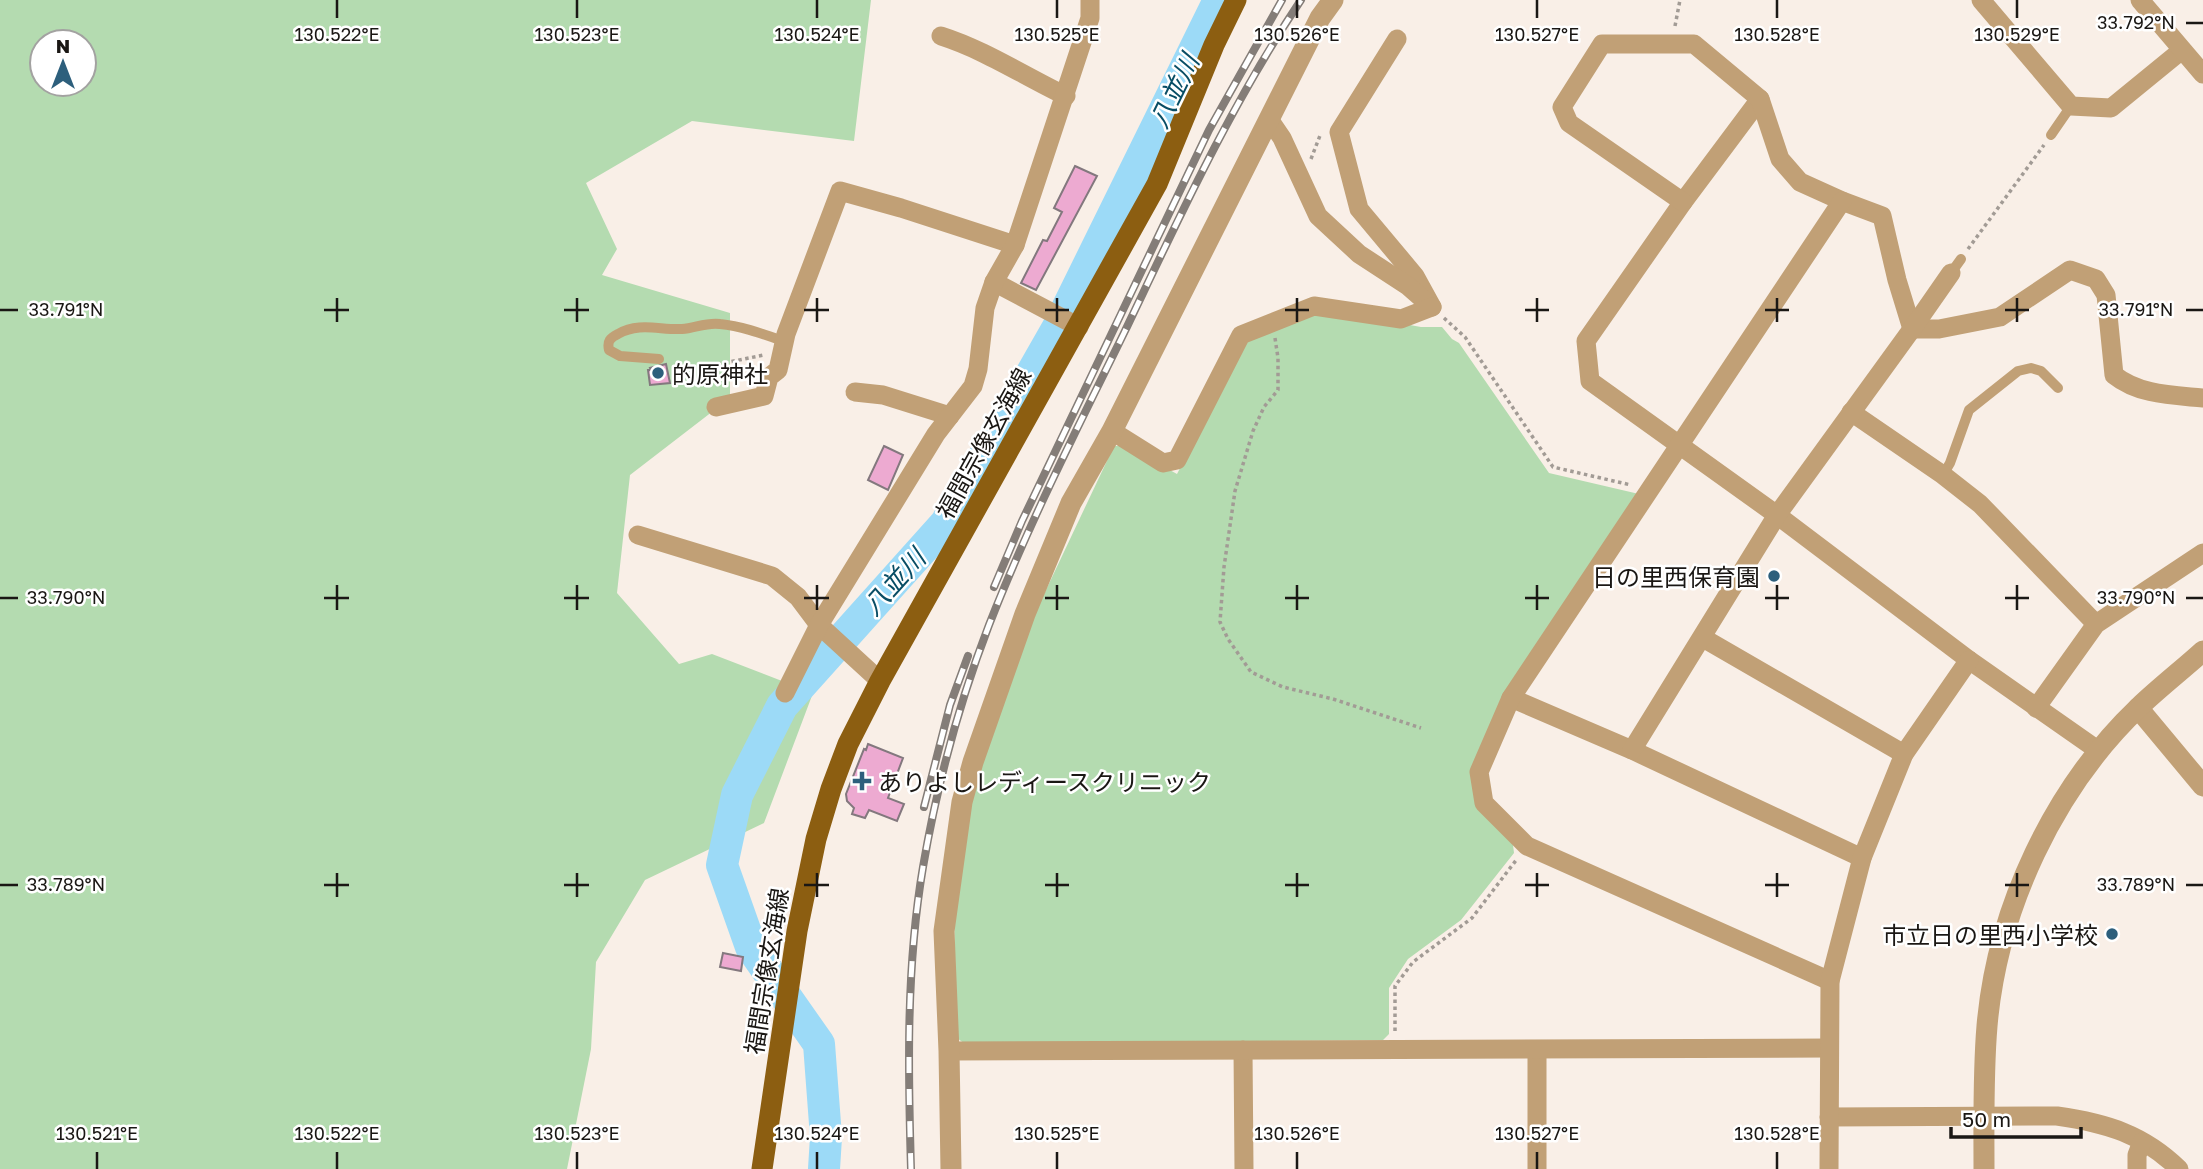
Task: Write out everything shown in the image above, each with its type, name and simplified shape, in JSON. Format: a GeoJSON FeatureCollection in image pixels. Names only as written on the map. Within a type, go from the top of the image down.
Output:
{"type":"FeatureCollection","features":[{"type":"Feature","properties":{"kind":"main road","name":"福間宗像玄海線"},"geometry":{"type":"LineString","coordinates":[[762,1169],[797,931],[816,839],[848,744],[1073,323],[1157,184],[1214,45],[1236,0]]}},
{"type":"Feature","properties":{"kind":"street"},"geometry":{"type":"LineString","coordinates":[[785,692],[819,625],[936,434],[974,386],[985,308],[994,282],[1014,246],[1066,96],[1090,18],[1090,0]]}},
{"type":"Feature","properties":{"kind":"street"},"geometry":{"type":"LineString","coordinates":[[951,1169],[944,931],[962,802],[977,750],[1025,614],[1071,503],[1112,432],[1320,18],[1333,0]]}},
{"type":"Feature","properties":{"kind":"street"},"geometry":{"type":"LineString","coordinates":[[1981,0],[2071,106],[2111,108],[2182,50]]}},
{"type":"Feature","properties":{"kind":"street"},"geometry":{"type":"LineString","coordinates":[[2140,0],[2203,74]]}},
{"type":"Feature","properties":{"kind":"street"},"geometry":{"type":"LineString","coordinates":[[941,36],[968,44],[1066,96]]}},
{"type":"Feature","properties":{"kind":"street"},"geometry":{"type":"LineString","coordinates":[[1397,39],[1339,132],[1359,209],[1415,276],[1432,307]]}},
{"type":"Feature","properties":{"kind":"street"},"geometry":{"type":"LineString","coordinates":[[1683,202],[1569,123],[1562,107],[1602,44],[1694,44],[1760,99],[1780,159],[1800,182],[1882,216],[1912,329]]}},
{"type":"Feature","properties":{"kind":"street"},"geometry":{"type":"LineString","coordinates":[[1760,99],[1683,202],[1586,341],[1590,382],[1777,515],[1969,660],[2099,751]]}},
{"type":"Feature","properties":{"kind":"street"},"geometry":{"type":"LineString","coordinates":[[1269,119],[1282,138],[1318,216],[1359,254],[1408,286],[1432,307]]}},
{"type":"Feature","properties":{"kind":"street"},"geometry":{"type":"LineString","coordinates":[[716,407],[764,396],[769,377],[778,370],[783,346],[840,191],[901,208],[1014,246]]}},
{"type":"Feature","properties":{"kind":"street"},"geometry":{"type":"LineString","coordinates":[[1830,981],[1527,846],[1484,803],[1479,772],[1511,698],[1842,201]]}},
{"type":"Feature","properties":{"kind":"street"},"geometry":{"type":"LineString","coordinates":[[1632,750],[1777,515],[1956,266]]}},
{"type":"Feature","properties":{"kind":"street"},"geometry":{"type":"LineString","coordinates":[[1912,329],[1939,329],[2000,317],[2070,270],[2096,279],[2106,295],[2115,374],[2127,385],[2149,392],[2203,398]]}},
{"type":"Feature","properties":{"kind":"street"},"geometry":{"type":"LineString","coordinates":[[994,282],[1073,323]]}},
{"type":"Feature","properties":{"kind":"street"},"geometry":{"type":"LineString","coordinates":[[1112,432],[1163,463],[1177,460],[1241,335],[1314,306],[1401,319],[1432,307]]}},
{"type":"Feature","properties":{"kind":"street"},"geometry":{"type":"LineString","coordinates":[[855,391],[883,395],[950,416]]}},
{"type":"Feature","properties":{"kind":"street"},"geometry":{"type":"LineString","coordinates":[[1851,412],[1943,475],[1980,505],[2095,624]]}},
{"type":"Feature","properties":{"kind":"street"},"geometry":{"type":"LineString","coordinates":[[638,535],[772,576],[798,597],[819,625],[880,681]]}},
{"type":"Feature","properties":{"kind":"street"},"geometry":{"type":"LineString","coordinates":[[2036,708],[2095,624],[2203,553]]}},
{"type":"Feature","properties":{"kind":"street"},"geometry":{"type":"LineString","coordinates":[[1703,638],[1904,754]]}},
{"type":"Feature","properties":{"kind":"street"},"geometry":{"type":"LineString","coordinates":[[1984,1169],[1987,1026],[1992,986],[2005,931],[2023,881],[2067,794],[2099,751],[2138,708],[2203,651]]}},
{"type":"Feature","properties":{"kind":"street"},"geometry":{"type":"LineString","coordinates":[[1829,1169],[1830,981],[1862,858],[1904,754],[1969,660]]}},
{"type":"Feature","properties":{"kind":"street"},"geometry":{"type":"LineString","coordinates":[[1511,698],[1632,750],[1862,858]]}},
{"type":"Feature","properties":{"kind":"street"},"geometry":{"type":"LineString","coordinates":[[2138,708],[2203,786]]}},
{"type":"Feature","properties":{"kind":"street"},"geometry":{"type":"LineString","coordinates":[[949,1051],[1829,1048]]}},
{"type":"Feature","properties":{"kind":"street"},"geometry":{"type":"LineString","coordinates":[[1243,1050],[1244,1169]]}},
{"type":"Feature","properties":{"kind":"street"},"geometry":{"type":"LineString","coordinates":[[1537,1050],[1537,1169]]}},
{"type":"Feature","properties":{"kind":"street"},"geometry":{"type":"LineString","coordinates":[[1829,1117],[2057,1116],[2092,1121],[2126,1132],[2162,1153],[2179,1169]]}},
{"type":"Feature","properties":{"kind":"street"},"geometry":{"type":"LineString","coordinates":[[2137,1169],[2137,1155],[2142,1142]]}},
{"type":"Feature","properties":{"kind":"lane"},"geometry":{"type":"LineString","coordinates":[[2051,135],[2071,106]]}},
{"type":"Feature","properties":{"kind":"lane"},"geometry":{"type":"LineString","coordinates":[[659,359],[620,356],[609,350],[607,344],[610,338],[629,328],[677,329],[709,323],[757,332],[783,346]]}},
{"type":"Feature","properties":{"kind":"lane"},"geometry":{"type":"LineString","coordinates":[[1943,475],[1969,410],[2018,370],[2031,368],[2041,371],[2058,388]]}},
{"type":"Feature","properties":{"kind":"path"},"geometry":{"type":"LineString","coordinates":[[1672,44],[1679,0]]}},
{"type":"Feature","properties":{"kind":"path"},"geometry":{"type":"LineString","coordinates":[[1299,174],[1308,167],[1323,128]]}},
{"type":"Feature","properties":{"kind":"path"},"geometry":{"type":"LineString","coordinates":[[1956,266],[2051,135]]}},
{"type":"Feature","properties":{"kind":"path"},"geometry":{"type":"LineString","coordinates":[[1432,307],[1465,337],[1553,467],[1651,490]]}},
{"type":"Feature","properties":{"kind":"path"},"geometry":{"type":"LineString","coordinates":[[1272,323],[1278,358],[1278,390],[1264,407],[1253,431],[1235,491],[1224,567],[1220,622],[1228,639],[1251,672],[1283,687],[1333,699],[1421,728]]}},
{"type":"Feature","properties":{"kind":"path"},"geometry":{"type":"LineString","coordinates":[[704,367],[783,346]]}},
{"type":"Feature","properties":{"kind":"path"},"geometry":{"type":"LineString","coordinates":[[1395,1049],[1395,986],[1413,962],[1472,918],[1527,846]]}},
{"type":"Feature","properties":{"kind":"green space"},"geometry":{"type":"Polygon","coordinates":[[[0,0],[871,0],[854,141],[692,121],[586,183],[617,249],[602,275],[730,313],[730,398],[630,475],[617,593],[679,664],[712,654],[813,693],[764,823],[645,880],[596,962],[591,1049],[567,1169],[0,1169],[0,0]]]}},
{"type":"Feature","properties":{"kind":"green space"},"geometry":{"type":"Polygon","coordinates":[[[1326,310],[1421,327],[1442,327],[1459,343],[1549,473],[1639,494],[1473,769],[1513,845],[1514,853],[1461,920],[1408,959],[1389,988],[1389,1034],[1383,1040],[965,1044],[957,1038],[954,916],[973,795],[988,740],[1037,609],[1114,446],[1126,446],[1177,474],[1246,339],[1326,310]]]}},
{"type":"Feature","properties":{"kind":"building"},"geometry":{"type":"Polygon","coordinates":[[[1075,166],[1097,176],[1036,290],[1021,283],[1043,240],[1047,241],[1062,212],[1054,208],[1075,166]]]}},
{"type":"Feature","properties":{"kind":"building","name":"的原神社"},"geometry":{"type":"Polygon","coordinates":[[[666,364],[670,383],[650,385],[648,370],[666,364]]]}},
{"type":"Feature","properties":{"kind":"building"},"geometry":{"type":"Polygon","coordinates":[[[884,446],[903,455],[888,490],[868,480],[884,446]]]}},
{"type":"Feature","properties":{"kind":"building","name":"ありよしレディースクリニック"},"geometry":{"type":"Polygon","coordinates":[[[868,744],[903,758],[888,798],[904,804],[897,821],[869,810],[865,818],[852,814],[854,808],[847,801],[846,794],[868,744]]]}},
{"type":"Feature","properties":{"kind":"building"},"geometry":{"type":"Polygon","coordinates":[[[723,953],[743,957],[741,971],[720,967],[723,953]]]}},
{"type":"Feature","properties":{"kind":"waterway","name":"八並川"},"geometry":{"type":"LineString","coordinates":[[824,1169],[826,1137],[819,1044],[751,947],[722,865],[737,795],[782,706],[946,523],[1057,329],[1219,0]]}},
{"type":"Feature","properties":{"kind":"railway"},"geometry":{"type":"LineString","coordinates":[[994,587],[1022,521],[1209,130],[1282,0]]}},
{"type":"Feature","properties":{"kind":"railway"},"geometry":{"type":"LineString","coordinates":[[911,1169],[909,1018],[917,905],[935,806],[968,684],[989,625],[1036,514],[1185,205],[1251,80],[1301,0]]}},
{"type":"Feature","properties":{"kind":"railway"},"geometry":{"type":"LineString","coordinates":[[924,807],[950,705],[968,656]]}},
{"type":"Feature","properties":{"kind":"place","name":"的原神社"},"geometry":{"type":"Point","coordinates":[658,373]}},
{"type":"Feature","properties":{"kind":"place","name":"日の里西保育園"},"geometry":{"type":"Point","coordinates":[1774,576]}},
{"type":"Feature","properties":{"kind":"place","name":"ありよしレディースクリニック"},"geometry":{"type":"Point","coordinates":[862,781]}},
{"type":"Feature","properties":{"kind":"place","name":"市立日の里西小学校"},"geometry":{"type":"Point","coordinates":[2112,934]}}]}
